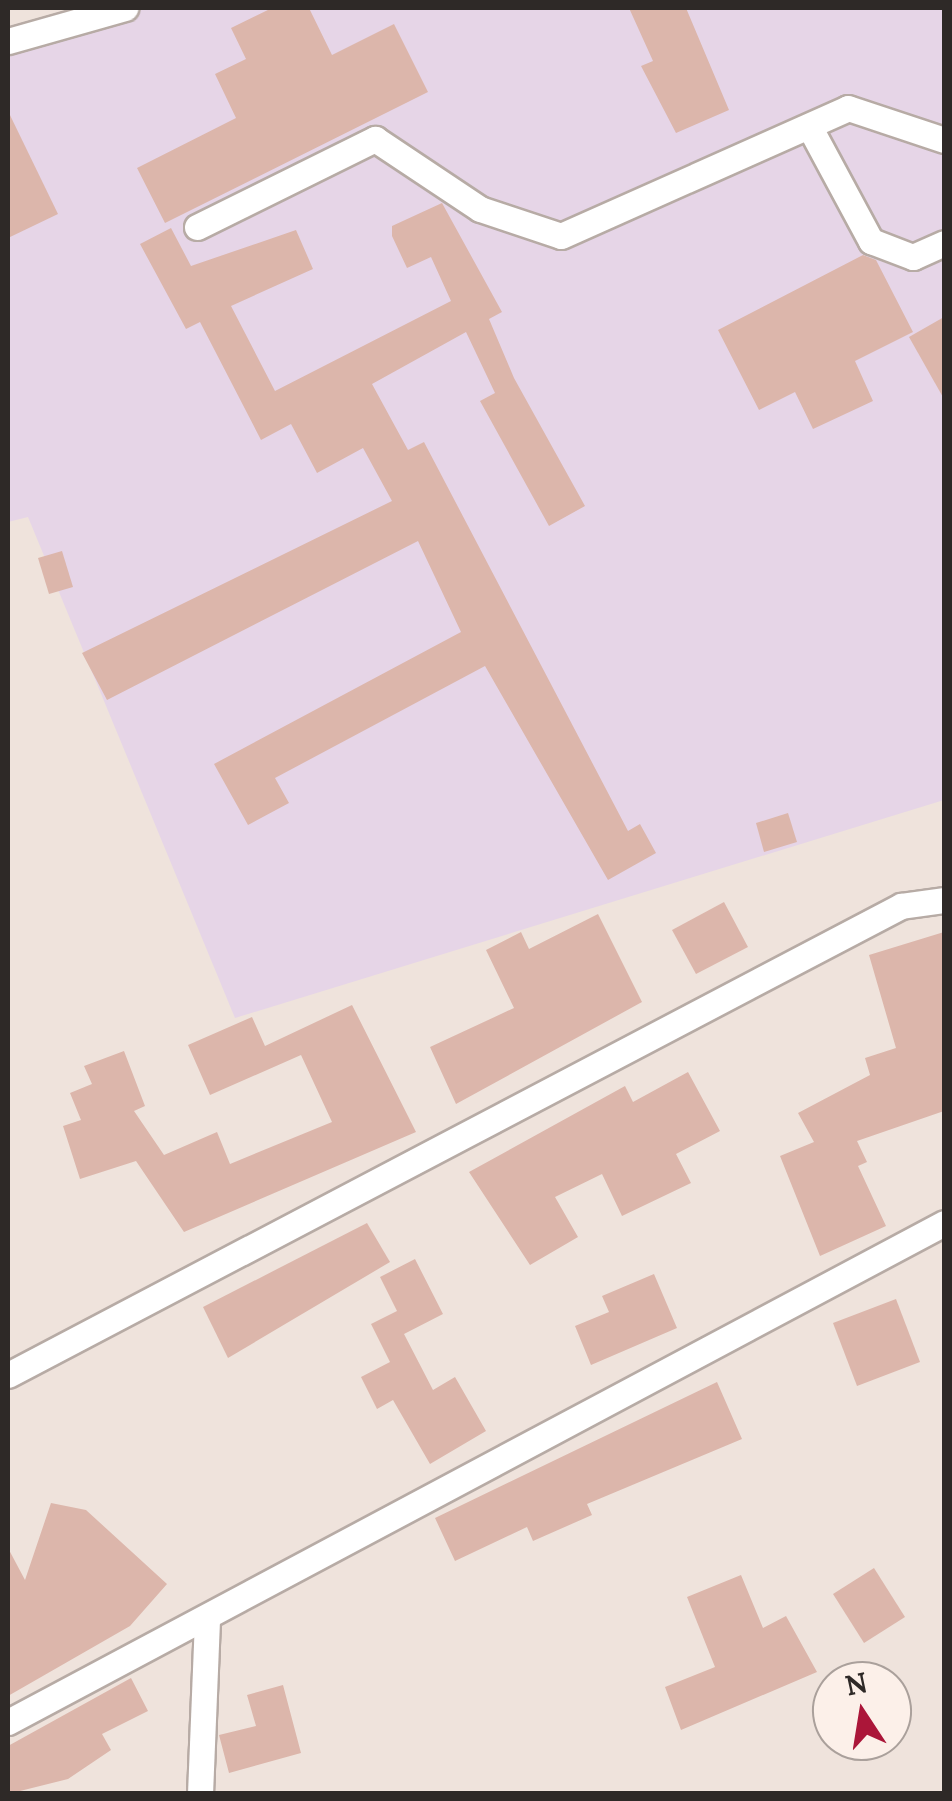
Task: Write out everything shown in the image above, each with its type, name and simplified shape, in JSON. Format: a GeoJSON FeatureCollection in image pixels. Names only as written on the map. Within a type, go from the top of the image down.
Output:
{"type":"FeatureCollection","features":[{"type":"Feature","properties":{"kind":"street"},"geometry":{"type":"LineString","coordinates":[[8,41],[125,8]]}},
{"type":"Feature","properties":{"kind":"street"},"geometry":{"type":"LineString","coordinates":[[197,227],[374,138],[480,209],[561,236],[848,108],[944,140]]}},
{"type":"Feature","properties":{"kind":"street"},"geometry":{"type":"LineString","coordinates":[[809,126],[871,241],[912,257],[944,244]]}},
{"type":"Feature","properties":{"kind":"street"},"geometry":{"type":"LineString","coordinates":[[8,1375],[901,906],[944,900]]}},
{"type":"Feature","properties":{"kind":"street"},"geometry":{"type":"LineString","coordinates":[[8,1722],[944,1222]]}},
{"type":"Feature","properties":{"kind":"street"},"geometry":{"type":"LineString","coordinates":[[200,1794],[206,1618]]}},
{"type":"Feature","properties":{"kind":"shaded area"},"geometry":{"type":"Polygon","coordinates":[[[126,8],[944,8],[944,800],[235,1018],[28,517],[8,522],[8,42],[126,8]]]}},
{"type":"Feature","properties":{"kind":"building"},"geometry":{"type":"Polygon","coordinates":[[[272,8],[309,8],[332,55],[394,24],[428,92],[165,223],[137,168],[236,118],[215,74],[246,59],[231,28],[272,8]]]}},
{"type":"Feature","properties":{"kind":"building"},"geometry":{"type":"Polygon","coordinates":[[[629,8],[686,8],[729,110],[676,133],[641,66],[653,61],[629,8]]]}},
{"type":"Feature","properties":{"kind":"building"},"geometry":{"type":"Polygon","coordinates":[[[8,111],[58,214],[8,238],[8,111]]]}},
{"type":"Feature","properties":{"kind":"building"},"geometry":{"type":"Polygon","coordinates":[[[442,203],[502,312],[489,319],[514,378],[585,506],[549,526],[480,401],[495,393],[466,332],[372,384],[408,450],[424,442],[628,831],[640,824],[656,853],[608,880],[485,666],[275,778],[289,803],[248,825],[214,764],[461,632],[418,541],[107,700],[82,653],[392,501],[363,448],[317,473],[291,424],[261,440],[200,322],[186,329],[140,244],[171,228],[191,266],[296,230],[313,269],[231,306],[275,391],[451,301],[431,257],[407,268],[392,236],[392,226],[442,203]]]}},
{"type":"Feature","properties":{"kind":"building"},"geometry":{"type":"Polygon","coordinates":[[[863,255],[876,260],[913,332],[855,361],[873,401],[813,429],[795,392],[759,410],[718,330],[863,255]]]}},
{"type":"Feature","properties":{"kind":"building"},"geometry":{"type":"Polygon","coordinates":[[[944,317],[944,399],[909,337],[944,317]]]}},
{"type":"Feature","properties":{"kind":"building"},"geometry":{"type":"Polygon","coordinates":[[[62,551],[73,587],[49,594],[38,558],[62,551]]]}},
{"type":"Feature","properties":{"kind":"building"},"geometry":{"type":"Polygon","coordinates":[[[788,813],[797,842],[764,852],[756,823],[788,813]]]}},
{"type":"Feature","properties":{"kind":"building"},"geometry":{"type":"Polygon","coordinates":[[[724,902],[748,947],[696,974],[672,930],[724,902]]]}},
{"type":"Feature","properties":{"kind":"building"},"geometry":{"type":"Polygon","coordinates":[[[598,914],[642,1002],[456,1104],[430,1047],[514,1008],[486,950],[521,932],[529,949],[598,914]]]}},
{"type":"Feature","properties":{"kind":"building"},"geometry":{"type":"Polygon","coordinates":[[[944,932],[944,1111],[857,1141],[867,1162],[858,1166],[886,1226],[820,1256],[780,1156],[814,1142],[798,1113],[870,1075],[865,1058],[896,1048],[869,955],[944,932]]]}},
{"type":"Feature","properties":{"kind":"building"},"geometry":{"type":"Polygon","coordinates":[[[352,1005],[416,1132],[184,1232],[136,1161],[80,1179],[63,1126],[81,1120],[70,1093],[92,1084],[84,1066],[124,1051],[145,1106],[134,1111],[164,1155],[217,1132],[230,1164],[332,1122],[301,1055],[210,1095],[188,1045],[252,1017],[265,1046],[352,1005]]]}},
{"type":"Feature","properties":{"kind":"building"},"geometry":{"type":"Polygon","coordinates":[[[688,1072],[720,1131],[676,1154],[691,1183],[622,1216],[602,1174],[555,1197],[578,1237],[530,1265],[469,1172],[625,1086],[633,1102],[688,1072]]]}},
{"type":"Feature","properties":{"kind":"building"},"geometry":{"type":"Polygon","coordinates":[[[367,1223],[390,1262],[228,1358],[203,1307],[367,1223]]]}},
{"type":"Feature","properties":{"kind":"building"},"geometry":{"type":"Polygon","coordinates":[[[415,1259],[443,1314],[404,1334],[433,1390],[455,1377],[486,1431],[430,1464],[393,1400],[377,1409],[361,1377],[390,1362],[371,1324],[397,1311],[380,1277],[415,1259]]]}},
{"type":"Feature","properties":{"kind":"building"},"geometry":{"type":"Polygon","coordinates":[[[654,1274],[677,1328],[591,1365],[575,1326],[609,1312],[602,1296],[654,1274]]]}},
{"type":"Feature","properties":{"kind":"building"},"geometry":{"type":"Polygon","coordinates":[[[896,1299],[920,1362],[857,1386],[833,1323],[896,1299]]]}},
{"type":"Feature","properties":{"kind":"building"},"geometry":{"type":"Polygon","coordinates":[[[717,1382],[742,1439],[587,1504],[592,1515],[533,1541],[527,1527],[455,1561],[435,1518],[717,1382]]]}},
{"type":"Feature","properties":{"kind":"building"},"geometry":{"type":"Polygon","coordinates":[[[51,1503],[86,1510],[167,1584],[130,1626],[8,1696],[8,1548],[25,1580],[51,1503]]]}},
{"type":"Feature","properties":{"kind":"building"},"geometry":{"type":"Polygon","coordinates":[[[874,1568],[905,1617],[864,1643],[833,1594],[874,1568]]]}},
{"type":"Feature","properties":{"kind":"building"},"geometry":{"type":"Polygon","coordinates":[[[741,1575],[763,1628],[786,1616],[812,1663],[812,1674],[681,1730],[665,1687],[715,1667],[687,1597],[741,1575]]]}},
{"type":"Feature","properties":{"kind":"building"},"geometry":{"type":"Polygon","coordinates":[[[131,1678],[148,1711],[102,1734],[111,1750],[68,1779],[8,1794],[8,1746],[131,1678]]]}},
{"type":"Feature","properties":{"kind":"building"},"geometry":{"type":"Polygon","coordinates":[[[283,1685],[301,1753],[229,1773],[219,1735],[256,1726],[247,1695],[283,1685]]]}}]}
